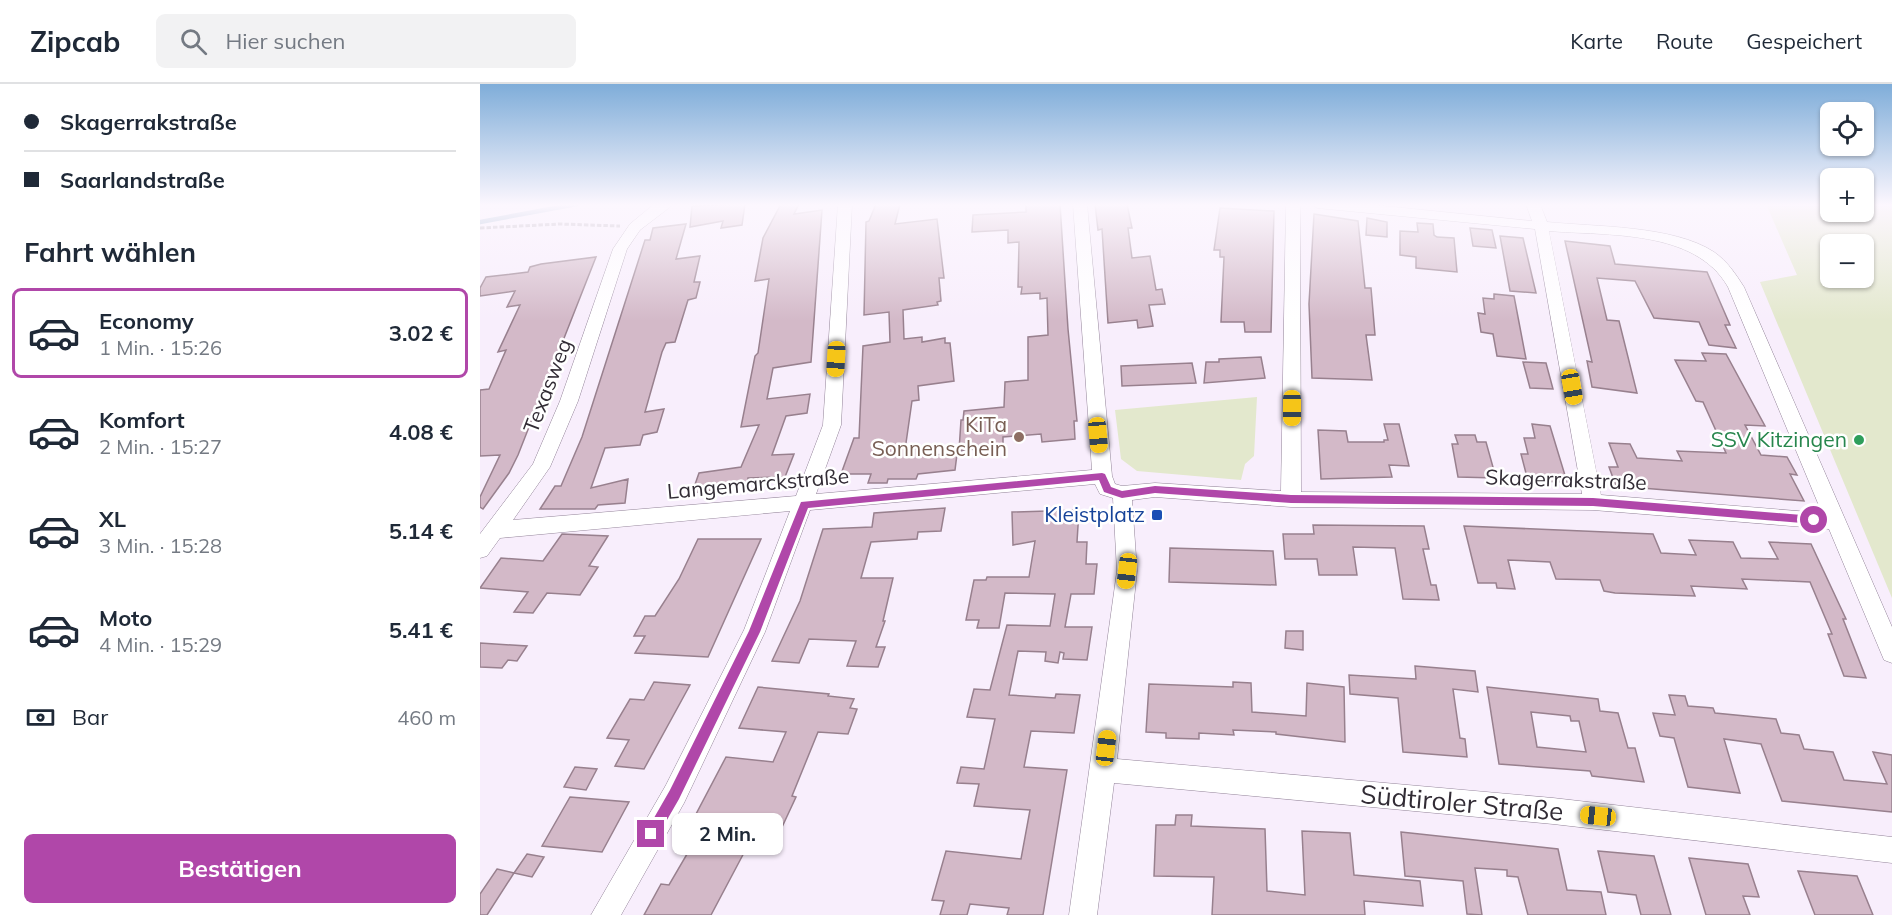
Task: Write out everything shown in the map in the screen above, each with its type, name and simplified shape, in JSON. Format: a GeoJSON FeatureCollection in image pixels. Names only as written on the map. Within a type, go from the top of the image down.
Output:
{"type":"FeatureCollection","features":[{"type":"Feature","properties":{"kind":"street","name":"Texasweg"},"geometry":{"type":"LineString","coordinates":[[480,550],[541,468],[569,401],[620,249],[624,243]]}},
{"type":"Feature","properties":{"kind":"street"},"geometry":{"type":"LineString","coordinates":[[605,915],[675,794],[754,632],[805,504],[832,425],[843,243]]}},
{"type":"Feature","properties":{"kind":"street"},"geometry":{"type":"LineString","coordinates":[[1083,243],[1102,477],[1107,489],[1122,495],[1155,490],[1291,499],[1293,243]]}},
{"type":"Feature","properties":{"kind":"street"},"geometry":{"type":"LineString","coordinates":[[1544,243],[1593,502]]}},
{"type":"Feature","properties":{"kind":"street"},"geometry":{"type":"LineString","coordinates":[[1680,243],[1707,253],[1724,265],[1736,287],[1892,653]]}},
{"type":"Feature","properties":{"kind":"street","name":"Langemarckstraße"},"geometry":{"type":"LineString","coordinates":[[496,530],[1102,477]]}},
{"type":"Feature","properties":{"kind":"street"},"geometry":{"type":"LineString","coordinates":[[1083,915],[1127,571],[1122,495]]}},
{"type":"Feature","properties":{"kind":"street","name":"Skagerrakstraße"},"geometry":{"type":"LineString","coordinates":[[1291,499],[1593,502],[1838,522]]}},
{"type":"Feature","properties":{"kind":"street","name":"Südtiroler Straße"},"geometry":{"type":"LineString","coordinates":[[1103,770],[1553,811],[1892,850]]}},
{"type":"Feature","properties":{"kind":"green space","name":"SSV Kitzingen"},"geometry":{"type":"Polygon","coordinates":[[[1783,243],[1820,243],[1820,288],[1874,288],[1874,243],[1892,243],[1892,598],[1760,282],[1797,275],[1783,243]]]}},
{"type":"Feature","properties":{"kind":"green space"},"geometry":{"type":"Polygon","coordinates":[[[1257,397],[1254,456],[1245,464],[1241,480],[1137,471],[1121,459],[1115,410],[1257,397]]]}},
{"type":"Feature","properties":{"kind":"building"},"geometry":{"type":"Polygon","coordinates":[[[644,243],[681,243],[676,259],[700,256],[694,282],[700,282],[696,298],[688,300],[675,342],[666,343],[662,352],[645,412],[664,409],[657,432],[643,435],[640,445],[605,448],[591,488],[628,479],[625,503],[598,505],[595,509],[540,509],[555,486],[561,486],[582,437],[644,243]]]}},
{"type":"Feature","properties":{"kind":"building"},"geometry":{"type":"Polygon","coordinates":[[[762,243],[820,243],[811,362],[773,368],[767,399],[810,394],[807,413],[786,416],[772,455],[794,454],[785,477],[748,478],[747,485],[692,493],[699,473],[741,467],[759,425],[741,427],[755,356],[758,353],[769,279],[755,281],[762,243]]]}},
{"type":"Feature","properties":{"kind":"building"},"geometry":{"type":"Polygon","coordinates":[[[866,243],[940,243],[944,278],[939,278],[941,301],[937,302],[938,305],[903,310],[904,339],[922,337],[922,342],[945,338],[945,343],[950,343],[954,381],[918,386],[919,400],[912,401],[905,450],[924,447],[922,455],[957,454],[955,470],[918,474],[916,479],[888,479],[887,483],[868,483],[871,474],[841,474],[854,438],[859,438],[863,346],[890,342],[889,312],[864,315],[866,243]]]}},
{"type":"Feature","properties":{"kind":"building"},"geometry":{"type":"Polygon","coordinates":[[[1019,243],[1062,243],[1077,421],[1074,421],[1075,439],[1042,442],[1041,434],[1003,437],[1003,446],[959,451],[961,420],[963,420],[964,411],[1004,407],[1005,382],[1028,380],[1028,337],[1048,335],[1047,298],[1040,299],[1040,293],[1021,294],[1022,287],[1018,287],[1019,243]]]}},
{"type":"Feature","properties":{"kind":"building"},"geometry":{"type":"Polygon","coordinates":[[[1103,243],[1130,243],[1132,258],[1150,256],[1156,290],[1162,289],[1165,304],[1149,305],[1153,326],[1138,328],[1137,320],[1108,323],[1103,243]]]}},
{"type":"Feature","properties":{"kind":"building"},"geometry":{"type":"Polygon","coordinates":[[[1215,243],[1273,243],[1271,332],[1245,332],[1244,322],[1221,322],[1224,257],[1220,257],[1220,250],[1214,250],[1215,243]]]}},
{"type":"Feature","properties":{"kind":"building"},"geometry":{"type":"Polygon","coordinates":[[[1312,243],[1360,243],[1365,288],[1371,288],[1375,335],[1366,335],[1372,380],[1312,378],[1309,304],[1312,243]]]}},
{"type":"Feature","properties":{"kind":"building"},"geometry":{"type":"Polygon","coordinates":[[[1400,243],[1454,243],[1457,272],[1416,268],[1416,257],[1400,255],[1400,243]]]}},
{"type":"Feature","properties":{"kind":"building"},"geometry":{"type":"Polygon","coordinates":[[[1472,243],[1495,243],[1496,248],[1473,246],[1472,243]]]}},
{"type":"Feature","properties":{"kind":"building"},"geometry":{"type":"Polygon","coordinates":[[[1501,243],[1524,243],[1536,293],[1510,291],[1501,243]]]}},
{"type":"Feature","properties":{"kind":"building"},"geometry":{"type":"Polygon","coordinates":[[[1565,243],[1610,246],[1615,264],[1707,272],[1730,325],[1725,325],[1736,348],[1709,345],[1699,322],[1654,318],[1635,281],[1597,278],[1607,320],[1619,321],[1637,393],[1592,387],[1587,361],[1592,362],[1565,243]]]}},
{"type":"Feature","properties":{"kind":"building"},"geometry":{"type":"Polygon","coordinates":[[[596,257],[518,455],[509,473],[483,509],[480,507],[480,497],[500,455],[480,456],[480,390],[489,389],[506,350],[498,352],[520,305],[507,307],[515,291],[480,296],[480,288],[486,277],[528,272],[530,267],[541,264],[596,257]]]}},
{"type":"Feature","properties":{"kind":"building"},"geometry":{"type":"Polygon","coordinates":[[[1494,294],[1514,296],[1526,359],[1497,356],[1493,334],[1481,332],[1478,313],[1485,314],[1483,298],[1494,299],[1494,294]]]}},
{"type":"Feature","properties":{"kind":"building"},"geometry":{"type":"Polygon","coordinates":[[[1702,353],[1726,354],[1765,426],[1745,425],[1761,455],[1787,457],[1797,475],[1790,474],[1804,501],[1616,486],[1609,467],[1618,467],[1609,443],[1630,444],[1637,458],[1682,461],[1677,451],[1726,453],[1703,402],[1696,401],[1675,360],[1706,361],[1702,353]]]}},
{"type":"Feature","properties":{"kind":"building"},"geometry":{"type":"Polygon","coordinates":[[[1261,357],[1265,378],[1204,383],[1206,362],[1219,362],[1219,359],[1261,357]]]}},
{"type":"Feature","properties":{"kind":"building"},"geometry":{"type":"Polygon","coordinates":[[[1523,362],[1546,363],[1553,389],[1530,388],[1523,362]]]}},
{"type":"Feature","properties":{"kind":"building"},"geometry":{"type":"Polygon","coordinates":[[[1192,363],[1196,383],[1122,386],[1121,366],[1192,363]]]}},
{"type":"Feature","properties":{"kind":"building"},"geometry":{"type":"Polygon","coordinates":[[[1384,424],[1399,424],[1409,466],[1389,465],[1392,477],[1321,479],[1318,430],[1346,431],[1348,442],[1384,442],[1388,440],[1384,424]]]}},
{"type":"Feature","properties":{"kind":"building"},"geometry":{"type":"Polygon","coordinates":[[[1532,424],[1550,426],[1567,482],[1528,481],[1521,454],[1528,454],[1524,438],[1535,438],[1532,424]]]}},
{"type":"Feature","properties":{"kind":"building"},"geometry":{"type":"Polygon","coordinates":[[[1455,435],[1475,435],[1477,442],[1486,442],[1496,478],[1458,477],[1452,444],[1458,444],[1455,435]]]}},
{"type":"Feature","properties":{"kind":"building"},"geometry":{"type":"Polygon","coordinates":[[[945,508],[941,531],[918,532],[917,539],[871,542],[861,578],[893,578],[883,621],[885,621],[876,647],[885,647],[878,667],[847,666],[856,641],[809,639],[799,663],[772,661],[800,601],[823,529],[872,527],[874,513],[945,508]]]}},
{"type":"Feature","properties":{"kind":"building"},"geometry":{"type":"Polygon","coordinates":[[[1079,510],[1077,542],[1087,542],[1086,564],[1097,564],[1094,594],[1071,594],[1065,627],[1092,627],[1087,660],[1063,659],[1064,653],[1060,652],[1058,663],[1045,661],[1046,652],[1018,651],[1009,695],[1055,698],[1056,694],[1080,695],[1074,733],[1031,731],[1024,767],[1067,770],[1043,915],[1007,915],[1009,908],[970,904],[967,915],[940,915],[944,901],[932,900],[946,851],[1021,859],[1030,810],[974,806],[979,784],[957,783],[961,767],[984,769],[995,719],[967,717],[974,689],[990,690],[1007,625],[1050,626],[1055,594],[1005,593],[999,628],[977,628],[979,620],[966,620],[974,580],[986,580],[987,577],[1029,577],[1035,541],[1013,545],[1012,512],[1079,510]]]}},
{"type":"Feature","properties":{"kind":"building"},"geometry":{"type":"Polygon","coordinates":[[[1313,525],[1424,526],[1429,549],[1423,549],[1431,585],[1436,585],[1439,600],[1403,599],[1395,548],[1353,547],[1357,575],[1319,575],[1317,559],[1285,559],[1283,534],[1314,534],[1313,525]]]}},
{"type":"Feature","properties":{"kind":"building"},"geometry":{"type":"Polygon","coordinates":[[[1464,526],[1653,534],[1661,553],[1696,555],[1689,540],[1733,542],[1741,558],[1778,559],[1769,542],[1811,544],[1846,619],[1843,619],[1866,678],[1844,676],[1828,634],[1832,634],[1810,582],[1742,579],[1747,589],[1691,586],[1695,596],[1615,593],[1604,591],[1600,580],[1556,579],[1550,562],[1508,560],[1515,589],[1497,588],[1496,583],[1478,583],[1464,526]]]}},
{"type":"Feature","properties":{"kind":"building"},"geometry":{"type":"Polygon","coordinates":[[[562,534],[608,536],[589,566],[598,567],[580,595],[547,593],[533,613],[514,612],[528,592],[480,588],[501,558],[543,561],[562,534]]]}},
{"type":"Feature","properties":{"kind":"building"},"geometry":{"type":"Polygon","coordinates":[[[698,539],[761,539],[708,657],[635,653],[645,636],[634,636],[645,616],[655,616],[679,579],[698,539]]]}},
{"type":"Feature","properties":{"kind":"building"},"geometry":{"type":"Polygon","coordinates":[[[1170,548],[1273,551],[1276,585],[1169,582],[1170,548]]]}},
{"type":"Feature","properties":{"kind":"building"},"geometry":{"type":"Polygon","coordinates":[[[1286,631],[1303,631],[1303,650],[1285,648],[1286,631]]]}},
{"type":"Feature","properties":{"kind":"building"},"geometry":{"type":"Polygon","coordinates":[[[480,643],[527,646],[517,661],[508,660],[502,668],[480,667],[480,643]]]}},
{"type":"Feature","properties":{"kind":"building"},"geometry":{"type":"Polygon","coordinates":[[[1415,666],[1475,671],[1478,692],[1453,689],[1460,738],[1465,739],[1467,757],[1403,752],[1398,698],[1350,694],[1349,675],[1416,679],[1415,666]]]}},
{"type":"Feature","properties":{"kind":"building"},"geometry":{"type":"Polygon","coordinates":[[[654,682],[690,685],[644,769],[615,766],[629,740],[607,738],[630,699],[644,700],[654,682]]]}},
{"type":"Feature","properties":{"kind":"building"},"geometry":{"type":"Polygon","coordinates":[[[1233,682],[1251,683],[1252,712],[1306,716],[1307,683],[1344,687],[1345,742],[1276,734],[1276,732],[1233,730],[1234,735],[1199,733],[1199,739],[1166,738],[1166,733],[1146,732],[1149,684],[1233,687],[1233,682]]]}},
{"type":"Feature","properties":{"kind":"building"},"geometry":{"type":"Polygon","coordinates":[[[758,687],[829,694],[828,696],[854,699],[850,708],[857,709],[848,734],[818,732],[792,796],[796,797],[776,840],[768,839],[762,851],[746,849],[711,915],[644,915],[661,884],[669,885],[697,837],[685,835],[726,757],[773,762],[786,732],[739,728],[758,687]]]}},
{"type":"Feature","properties":{"kind":"building"},"geometry":{"type":"Polygon","coordinates":[[[1487,687],[1598,699],[1600,711],[1618,713],[1628,748],[1635,748],[1644,782],[1592,776],[1590,771],[1499,764],[1487,687]],[[1531,712],[1537,747],[1586,752],[1579,721],[1571,721],[1570,716],[1531,712]]]}},
{"type":"Feature","properties":{"kind":"building"},"geometry":{"type":"Polygon","coordinates":[[[1669,695],[1685,696],[1688,706],[1713,708],[1715,713],[1776,719],[1781,733],[1799,735],[1804,749],[1833,752],[1844,780],[1887,784],[1873,752],[1892,755],[1892,812],[1782,801],[1761,744],[1724,739],[1740,793],[1688,787],[1674,738],[1660,736],[1653,713],[1675,715],[1669,695]]]}},
{"type":"Feature","properties":{"kind":"building"},"geometry":{"type":"Polygon","coordinates":[[[575,767],[597,769],[586,790],[564,787],[575,767]]]}},
{"type":"Feature","properties":{"kind":"building"},"geometry":{"type":"Polygon","coordinates":[[[570,797],[629,802],[602,852],[542,846],[570,797]]]}},
{"type":"Feature","properties":{"kind":"building"},"geometry":{"type":"Polygon","coordinates":[[[1176,815],[1192,815],[1191,826],[1265,829],[1267,891],[1305,895],[1302,831],[1350,833],[1354,875],[1420,881],[1423,906],[1364,901],[1365,915],[1212,915],[1214,877],[1154,876],[1156,825],[1175,825],[1176,815]]]}},
{"type":"Feature","properties":{"kind":"building"},"geometry":{"type":"Polygon","coordinates":[[[1401,832],[1558,849],[1567,890],[1601,892],[1606,915],[1528,915],[1518,877],[1507,876],[1507,870],[1475,868],[1482,915],[1467,914],[1463,881],[1405,876],[1401,832]]]}},
{"type":"Feature","properties":{"kind":"building"},"geometry":{"type":"Polygon","coordinates":[[[1598,851],[1654,856],[1671,915],[1641,915],[1636,895],[1608,892],[1598,851]]]}},
{"type":"Feature","properties":{"kind":"building"},"geometry":{"type":"Polygon","coordinates":[[[527,854],[544,857],[532,877],[514,873],[527,854]]]}},
{"type":"Feature","properties":{"kind":"building"},"geometry":{"type":"Polygon","coordinates":[[[1689,858],[1748,864],[1759,897],[1743,896],[1750,915],[1706,915],[1689,858]]]}},
{"type":"Feature","properties":{"kind":"building"},"geometry":{"type":"Polygon","coordinates":[[[497,869],[514,873],[487,915],[480,915],[480,894],[497,869]]]}},
{"type":"Feature","properties":{"kind":"building"},"geometry":{"type":"Polygon","coordinates":[[[1798,871],[1857,876],[1873,915],[1815,915],[1798,871]]]}},
{"type":"Feature","properties":{"kind":"place","name":"KiTa Sonnenschein"},"geometry":{"type":"Point","coordinates":[1019,437]}},
{"type":"Feature","properties":{"kind":"place","name":"SSV Kitzingen"},"geometry":{"type":"Point","coordinates":[1859,440]}},
{"type":"Feature","properties":{"kind":"place","name":"Kleistplatz"},"geometry":{"type":"Point","coordinates":[1157,515]}},
{"type":"Feature","properties":{"kind":"route"},"geometry":{"type":"LineString","coordinates":[[651,834],[675,794],[754,632],[805,504],[1102,477],[1107,489],[1122,495],[1138,490],[1155,490],[1291,499],[1593,502],[1814,520]]}}]}
